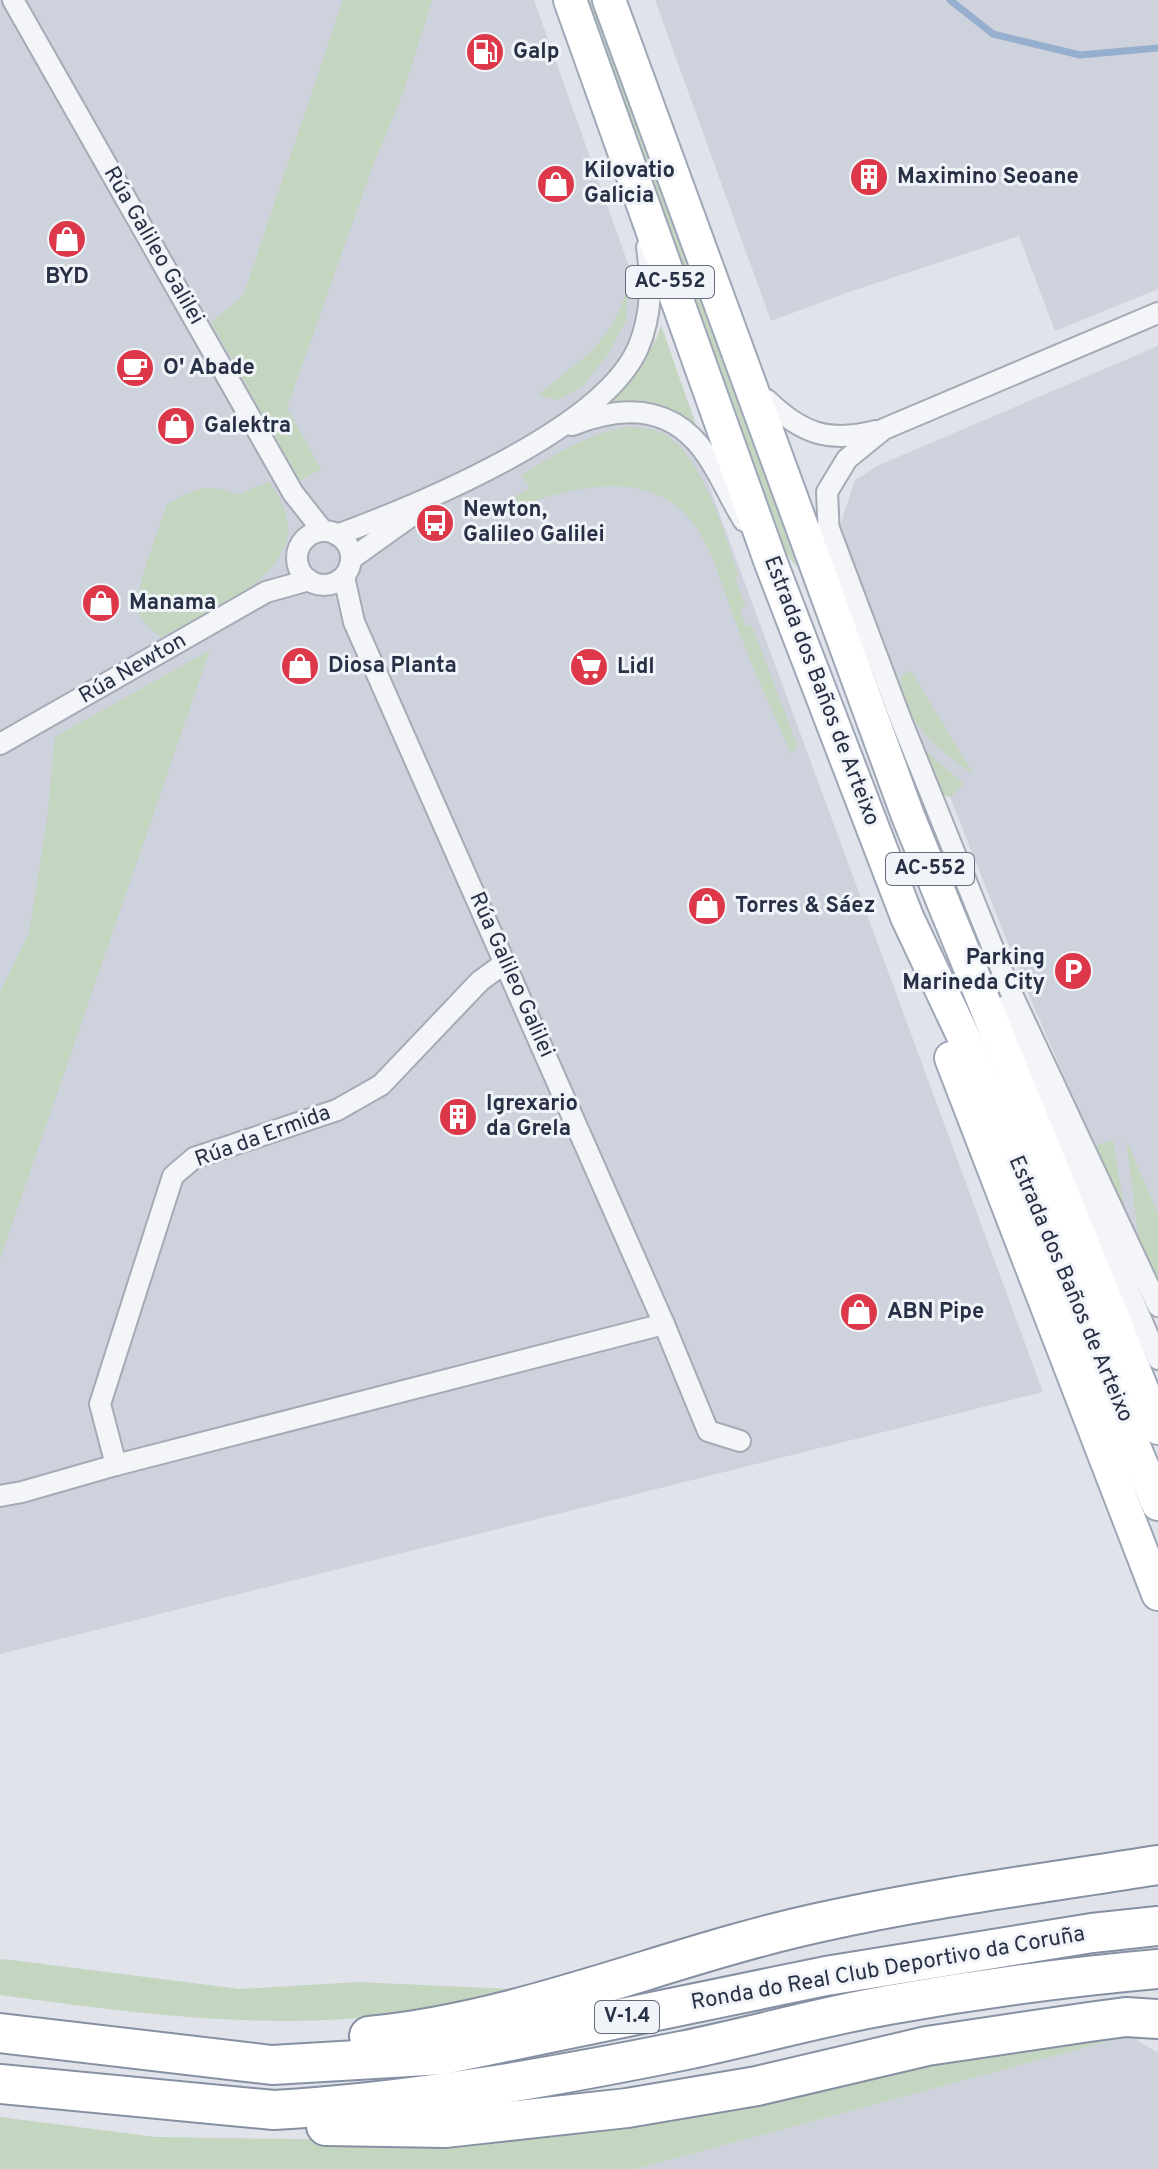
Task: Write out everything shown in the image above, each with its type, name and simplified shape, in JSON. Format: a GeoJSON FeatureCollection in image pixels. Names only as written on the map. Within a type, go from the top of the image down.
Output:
{"type":"FeatureCollection","features":[{"type":"Feature","properties":{"kind":"highway"},"geometry":{"type":"LineString","coordinates":[[159,2053],[415,2031],[519,2007],[816,1923],[1158,1865]]}},
{"type":"Feature","properties":{"kind":"highway","name":"Ronda do Real Club Deportivo da Coruña"},"geometry":{"type":"LineString","coordinates":[[0,2033],[272,2065],[443,2055],[826,1976],[1092,1933],[1158,1926]]}},
{"type":"Feature","properties":{"kind":"highway","name":"Ronda do Real Club Deportivo da Coruña"},"geometry":{"type":"LineString","coordinates":[[0,2084],[274,2110],[442,2092],[560,2074],[683,2051],[887,2005],[1158,1969]]}},
{"type":"Feature","properties":{"kind":"highway"},"geometry":{"type":"LineString","coordinates":[[274,2110],[321,2126],[445,2128],[627,2108],[757,2086],[927,2046],[1042,2028],[1126,2017],[1158,2019]]}},
{"type":"Feature","properties":{"kind":"main road","name":"Estrada dos Baños de Arteixo"},"geometry":{"type":"LineString","coordinates":[[570,0],[771,563],[907,917],[972,1056],[1158,1504]]}},
{"type":"Feature","properties":{"kind":"main road","name":"Estrada dos Baños de Arteixo"},"geometry":{"type":"LineString","coordinates":[[609,0],[908,816],[1158,1428]]}},
{"type":"Feature","properties":{"kind":"main road","name":"AC-552"},"geometry":{"type":"LineString","coordinates":[[907,917],[941,1031],[1158,1594]]}},
{"type":"Feature","properties":{"kind":"street","name":"Rúa Galileo Galilei"},"geometry":{"type":"LineString","coordinates":[[13,0],[293,493],[330,533]]}},
{"type":"Feature","properties":{"kind":"street","name":"Rúa Newton"},"geometry":{"type":"LineString","coordinates":[[0,744],[266,592],[299,554],[310,536],[330,533],[444,492],[581,414],[615,381],[637,351],[648,320],[651,289],[642,203]]}},
{"type":"Feature","properties":{"kind":"street","name":"Estrada dos Baños de Arteixo"},"geometry":{"type":"LineString","coordinates":[[720,303],[767,400],[833,573],[907,785],[1158,1359]]}},
{"type":"Feature","properties":{"kind":"street"},"geometry":{"type":"LineString","coordinates":[[833,573],[827,492],[847,459],[884,429],[1158,313]]}},
{"type":"Feature","properties":{"kind":"street","name":"Estrada dos Baños de Arteixo"},"geometry":{"type":"LineString","coordinates":[[767,400],[786,418],[820,435],[849,438],[884,429]]}},
{"type":"Feature","properties":{"kind":"street","name":"Rúa Newton"},"geometry":{"type":"LineString","coordinates":[[543,438],[590,418],[610,414],[633,411],[662,417],[688,433],[707,455],[771,563]]}},
{"type":"Feature","properties":{"kind":"street","name":"Rúa Newton"},"geometry":{"type":"LineString","coordinates":[[266,592],[337,582],[348,568],[444,492]]}},
{"type":"Feature","properties":{"kind":"street","name":"Rúa Galileo Galilei"},"geometry":{"type":"LineString","coordinates":[[293,493],[299,554]]}},
{"type":"Feature","properties":{"kind":"street","name":"Estrada dos Baños de Arteixo"},"geometry":{"type":"LineString","coordinates":[[828,526],[901,720],[1009,988],[1158,1306]]}},
{"type":"Feature","properties":{"kind":"street"},"geometry":{"type":"LineString","coordinates":[[330,533],[348,545],[348,568]]}},
{"type":"Feature","properties":{"kind":"street"},"geometry":{"type":"LineString","coordinates":[[299,554],[315,583]]}},
{"type":"Feature","properties":{"kind":"street","name":"Rúa Galileo Galilei"},"geometry":{"type":"LineString","coordinates":[[348,568],[354,622],[506,962],[708,1431],[740,1441]]}},
{"type":"Feature","properties":{"kind":"street","name":"Rúa Galileo Galilei"},"geometry":{"type":"LineString","coordinates":[[315,583],[354,622]]}},
{"type":"Feature","properties":{"kind":"street","name":"Estrada dos Baños de Arteixo"},"geometry":{"type":"LineString","coordinates":[[860,651],[901,720]]}},
{"type":"Feature","properties":{"kind":"street","name":"Rúa da Ermida"},"geometry":{"type":"LineString","coordinates":[[116,1465],[100,1404],[173,1176],[194,1158],[337,1110],[381,1085],[480,981],[506,962]]}},
{"type":"Feature","properties":{"kind":"street"},"geometry":{"type":"LineString","coordinates":[[0,1496],[664,1324]]}},
{"type":"Feature","properties":{"kind":"shaded area"},"geometry":{"type":"Polygon","coordinates":[[[0,0],[534,0],[648,320],[1043,1392],[0,1654],[0,0]]]}},
{"type":"Feature","properties":{"kind":"shaded area"},"geometry":{"type":"Polygon","coordinates":[[[655,0],[1158,0],[1158,289],[1055,331],[1019,236],[771,321],[655,0]]]}},
{"type":"Feature","properties":{"kind":"shaded area"},"geometry":{"type":"Polygon","coordinates":[[[1158,346],[1158,1292],[1027,991],[950,797],[937,792],[840,526],[855,480],[879,465],[1158,346]]]}},
{"type":"Feature","properties":{"kind":"shaded area"},"geometry":{"type":"Polygon","coordinates":[[[1135,2034],[1138,2041],[1158,2053],[1158,2169],[636,2169],[1135,2034]]]}},
{"type":"Feature","properties":{"kind":"green space"},"geometry":{"type":"Polygon","coordinates":[[[343,0],[432,0],[403,93],[372,168],[287,408],[321,469],[300,481],[211,322],[243,296],[343,0]]]}},
{"type":"Feature","properties":{"kind":"green space"},"geometry":{"type":"Polygon","coordinates":[[[582,0],[596,0],[776,499],[797,567],[785,553],[763,509],[582,0]]]}},
{"type":"Feature","properties":{"kind":"green space"},"geometry":{"type":"Polygon","coordinates":[[[628,288],[626,321],[608,354],[583,386],[558,400],[538,395],[592,351],[614,323],[628,288]]]}},
{"type":"Feature","properties":{"kind":"green space"},"geometry":{"type":"Polygon","coordinates":[[[661,325],[696,425],[673,410],[654,403],[606,403],[646,357],[661,325]]]}},
{"type":"Feature","properties":{"kind":"green space"},"geometry":{"type":"Polygon","coordinates":[[[627,427],[651,429],[664,434],[678,445],[701,478],[738,575],[736,581],[746,607],[740,611],[746,626],[752,626],[796,742],[796,749],[791,753],[749,656],[709,549],[696,527],[678,507],[658,495],[635,488],[610,486],[559,494],[511,510],[507,501],[530,488],[521,475],[585,440],[627,427]]]}},
{"type":"Feature","properties":{"kind":"green space"},"geometry":{"type":"Polygon","coordinates":[[[269,481],[286,515],[287,537],[279,557],[265,575],[245,591],[161,637],[141,617],[138,598],[167,504],[209,488],[239,495],[269,481]]]}},
{"type":"Feature","properties":{"kind":"green space"},"geometry":{"type":"Polygon","coordinates":[[[210,650],[0,1259],[0,992],[29,933],[47,820],[55,737],[210,650]]]}},
{"type":"Feature","properties":{"kind":"green space"},"geometry":{"type":"Polygon","coordinates":[[[911,671],[974,775],[936,745],[914,720],[902,691],[902,675],[911,671]]]}},
{"type":"Feature","properties":{"kind":"green space"},"geometry":{"type":"Polygon","coordinates":[[[921,747],[964,784],[950,797],[937,792],[921,747]]]}},
{"type":"Feature","properties":{"kind":"green space"},"geometry":{"type":"Polygon","coordinates":[[[1126,1139],[1158,1214],[1158,1292],[1141,1256],[1126,1139]]]}},
{"type":"Feature","properties":{"kind":"green space"},"geometry":{"type":"Polygon","coordinates":[[[1113,1140],[1127,1224],[1093,1147],[1113,1140]]]}},
{"type":"Feature","properties":{"kind":"green space"},"geometry":{"type":"Polygon","coordinates":[[[0,1960],[240,1989],[358,1982],[512,1989],[381,2016],[333,2020],[238,2020],[142,2013],[0,1995],[0,1960]]]}},
{"type":"Feature","properties":{"kind":"green space"},"geometry":{"type":"Polygon","coordinates":[[[1135,2034],[636,2169],[0,2169],[0,2117],[156,2137],[432,2141],[965,2056],[1135,2034]]]}},
{"type":"Feature","properties":{"kind":"waterway"},"geometry":{"type":"LineString","coordinates":[[950,0],[993,34],[1080,55],[1158,48]]}},
{"type":"Feature","properties":{"kind":"place","name":"Galp"},"geometry":{"type":"Point","coordinates":[485,52]}},
{"type":"Feature","properties":{"kind":"place","name":"Maximino Seoane"},"geometry":{"type":"Point","coordinates":[869,177]}},
{"type":"Feature","properties":{"kind":"place","name":"Kilovatio Galicia"},"geometry":{"type":"Point","coordinates":[556,184]}},
{"type":"Feature","properties":{"kind":"place","name":"BYD"},"geometry":{"type":"Point","coordinates":[67,239]}},
{"type":"Feature","properties":{"kind":"place","name":"O' Abade"},"geometry":{"type":"Point","coordinates":[135,368]}},
{"type":"Feature","properties":{"kind":"place","name":"Galektra"},"geometry":{"type":"Point","coordinates":[176,426]}},
{"type":"Feature","properties":{"kind":"place","name":"Newton, Galileo Galilei"},"geometry":{"type":"Point","coordinates":[435,523]}},
{"type":"Feature","properties":{"kind":"place","name":"Manama"},"geometry":{"type":"Point","coordinates":[101,603]}},
{"type":"Feature","properties":{"kind":"place","name":"Diosa Planta"},"geometry":{"type":"Point","coordinates":[300,666]}},
{"type":"Feature","properties":{"kind":"place","name":"Lidl"},"geometry":{"type":"Point","coordinates":[589,667]}},
{"type":"Feature","properties":{"kind":"place","name":"Torres & Sáez"},"geometry":{"type":"Point","coordinates":[707,906]}},
{"type":"Feature","properties":{"kind":"place","name":"Parking Marineda City"},"geometry":{"type":"Point","coordinates":[1073,971]}},
{"type":"Feature","properties":{"kind":"place","name":"Igrexario da Grela"},"geometry":{"type":"Point","coordinates":[458,1117]}},
{"type":"Feature","properties":{"kind":"place","name":"ABN Pipe"},"geometry":{"type":"Point","coordinates":[859,1312]}}]}
